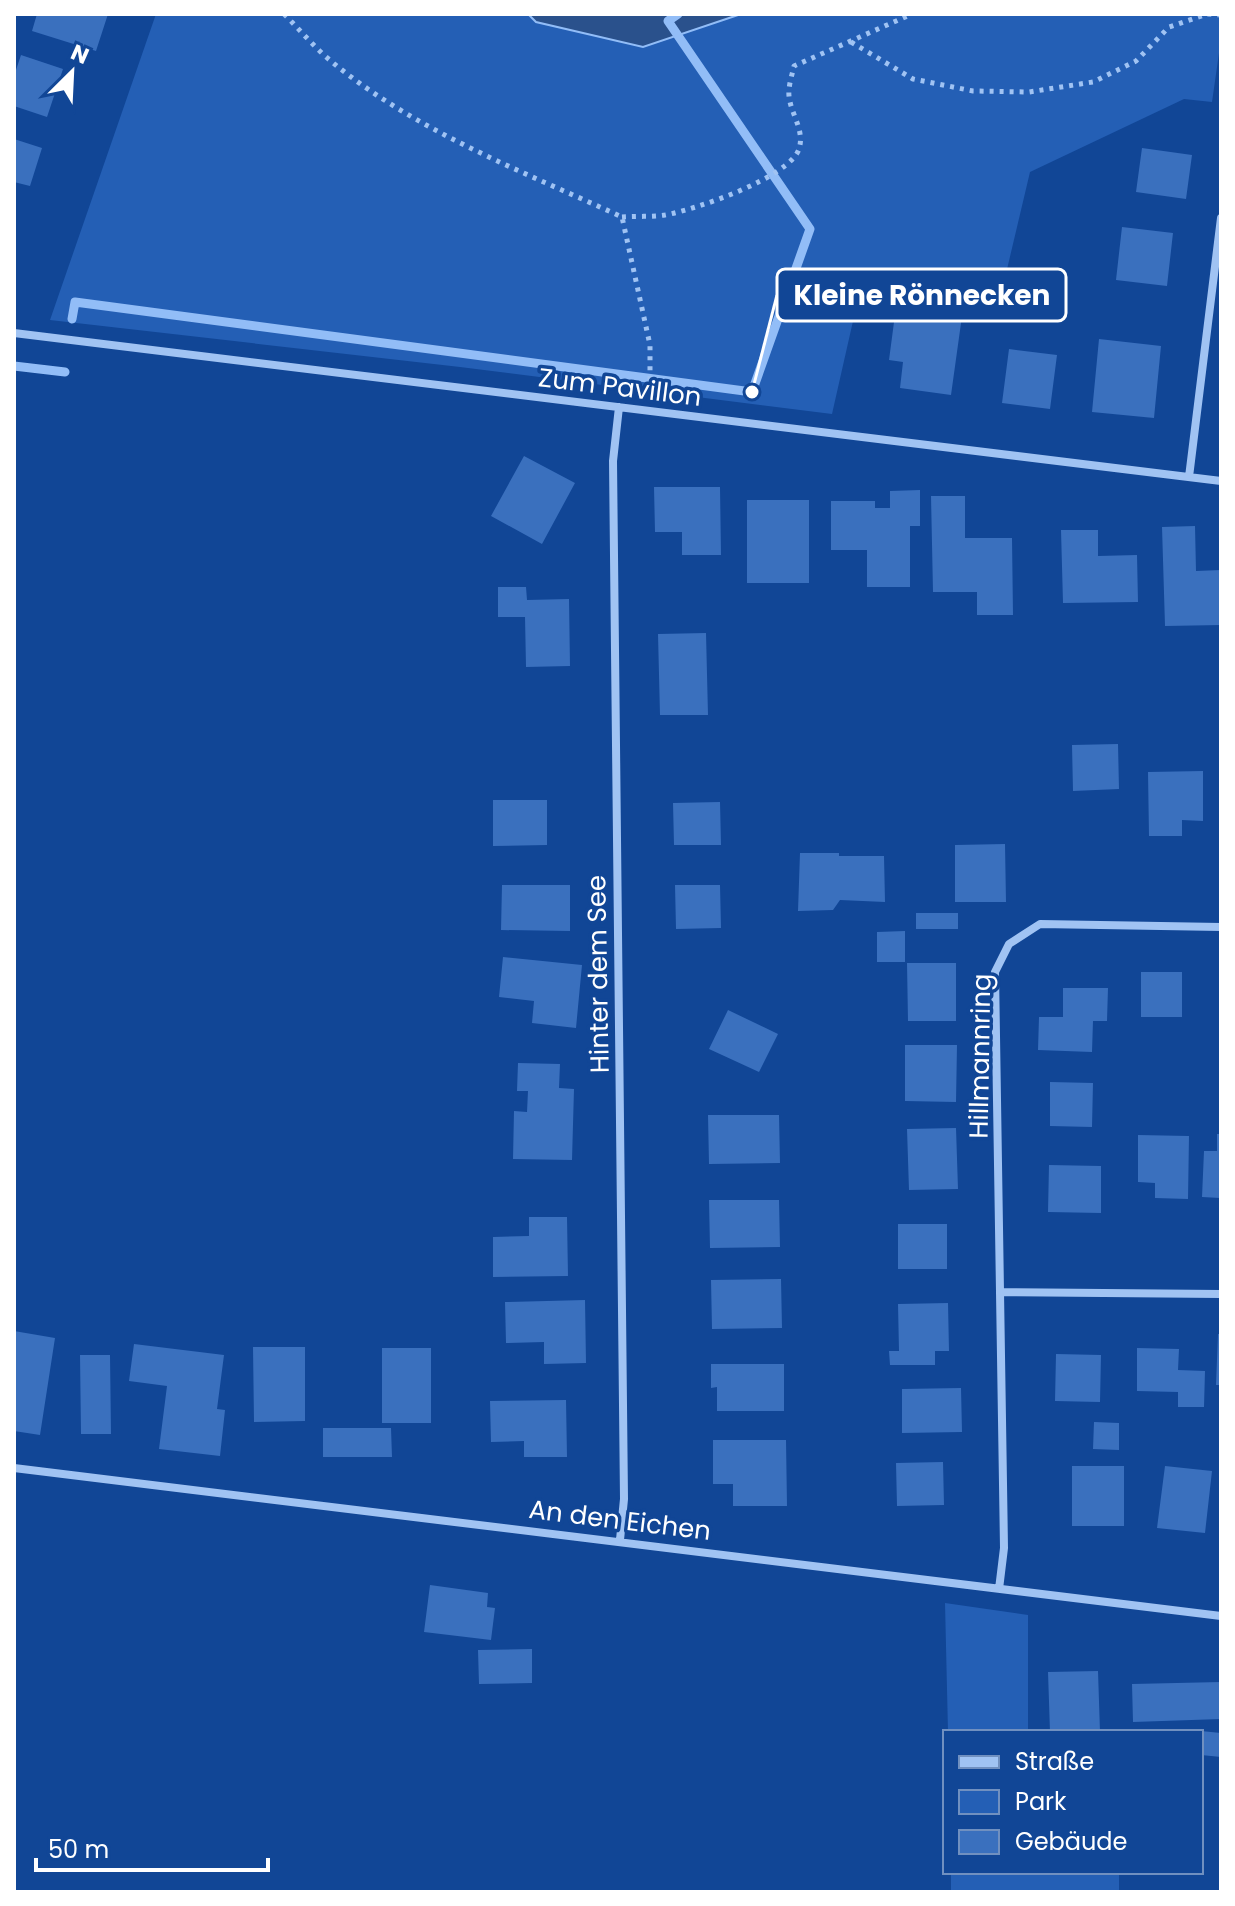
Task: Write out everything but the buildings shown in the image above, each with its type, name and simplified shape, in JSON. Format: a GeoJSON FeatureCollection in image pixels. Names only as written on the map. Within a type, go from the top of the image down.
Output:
{"type":"FeatureCollection","features":[{"type":"Feature","properties":{"kind":"street"},"geometry":{"type":"LineString","coordinates":[[1189,477],[1221,218]]}},
{"type":"Feature","properties":{"kind":"street","name":"Zum Pavillon"},"geometry":{"type":"LineString","coordinates":[[14,333],[1221,481]]}},
{"type":"Feature","properties":{"kind":"street","name":"Hinter dem See"},"geometry":{"type":"LineString","coordinates":[[619,407],[613,477],[624,1499],[620,1540]]}},
{"type":"Feature","properties":{"kind":"street","name":"Hillmannring"},"geometry":{"type":"LineString","coordinates":[[999,1589],[1004,1548],[995,972],[1009,944],[1040,924],[1221,927]]}},
{"type":"Feature","properties":{"kind":"street"},"geometry":{"type":"LineString","coordinates":[[1001,1292],[1221,1294]]}},
{"type":"Feature","properties":{"kind":"street","name":"An den Eichen"},"geometry":{"type":"LineString","coordinates":[[14,1468],[1221,1616]]}},
{"type":"Feature","properties":{"kind":"path"},"geometry":{"type":"LineString","coordinates":[[284,14],[330,61],[387,102],[445,137],[622,217],[665,215],[756,185],[791,164],[799,150],[801,135],[788,95],[794,66],[912,14]]}},
{"type":"Feature","properties":{"kind":"path"},"geometry":{"type":"LineString","coordinates":[[850,42],[913,79],[973,91],[1029,92],[1093,82],[1136,61],[1169,27],[1207,14],[1221,15]]}},
{"type":"Feature","properties":{"kind":"path"},"geometry":{"type":"LineString","coordinates":[[622,217],[650,345],[650,393]]}},
{"type":"Feature","properties":{"kind":"green space"},"geometry":{"type":"Polygon","coordinates":[[[156,14],[1221,14],[1221,39],[1212,102],[1184,99],[1030,172],[1004,282],[865,268],[832,414],[50,320],[156,14]]]}},
{"type":"Feature","properties":{"kind":"green space"},"geometry":{"type":"Polygon","coordinates":[[[945,1603],[1028,1615],[1028,1730],[948,1730],[945,1603]]]}},
{"type":"Feature","properties":{"kind":"green space"},"geometry":{"type":"Polygon","coordinates":[[[951,1874],[1119,1874],[1119,1892],[951,1892],[951,1874]]]}},
{"type":"Feature","properties":{"kind":"shaded area"},"geometry":{"type":"Polygon","coordinates":[[[528,14],[741,14],[643,47],[536,22],[528,14]]]}},
{"type":"Feature","properties":{"kind":"waterway"},"geometry":{"type":"LineString","coordinates":[[72,319],[75,302],[752,392],[810,229],[668,21],[678,14]]}},
{"type":"Feature","properties":{"kind":"waterway"},"geometry":{"type":"LineString","coordinates":[[14,366],[65,372]]}},
{"type":"Feature","properties":{"kind":"place","name":"Kleine Rönnecken"},"geometry":{"type":"Point","coordinates":[752,392]}}]}
